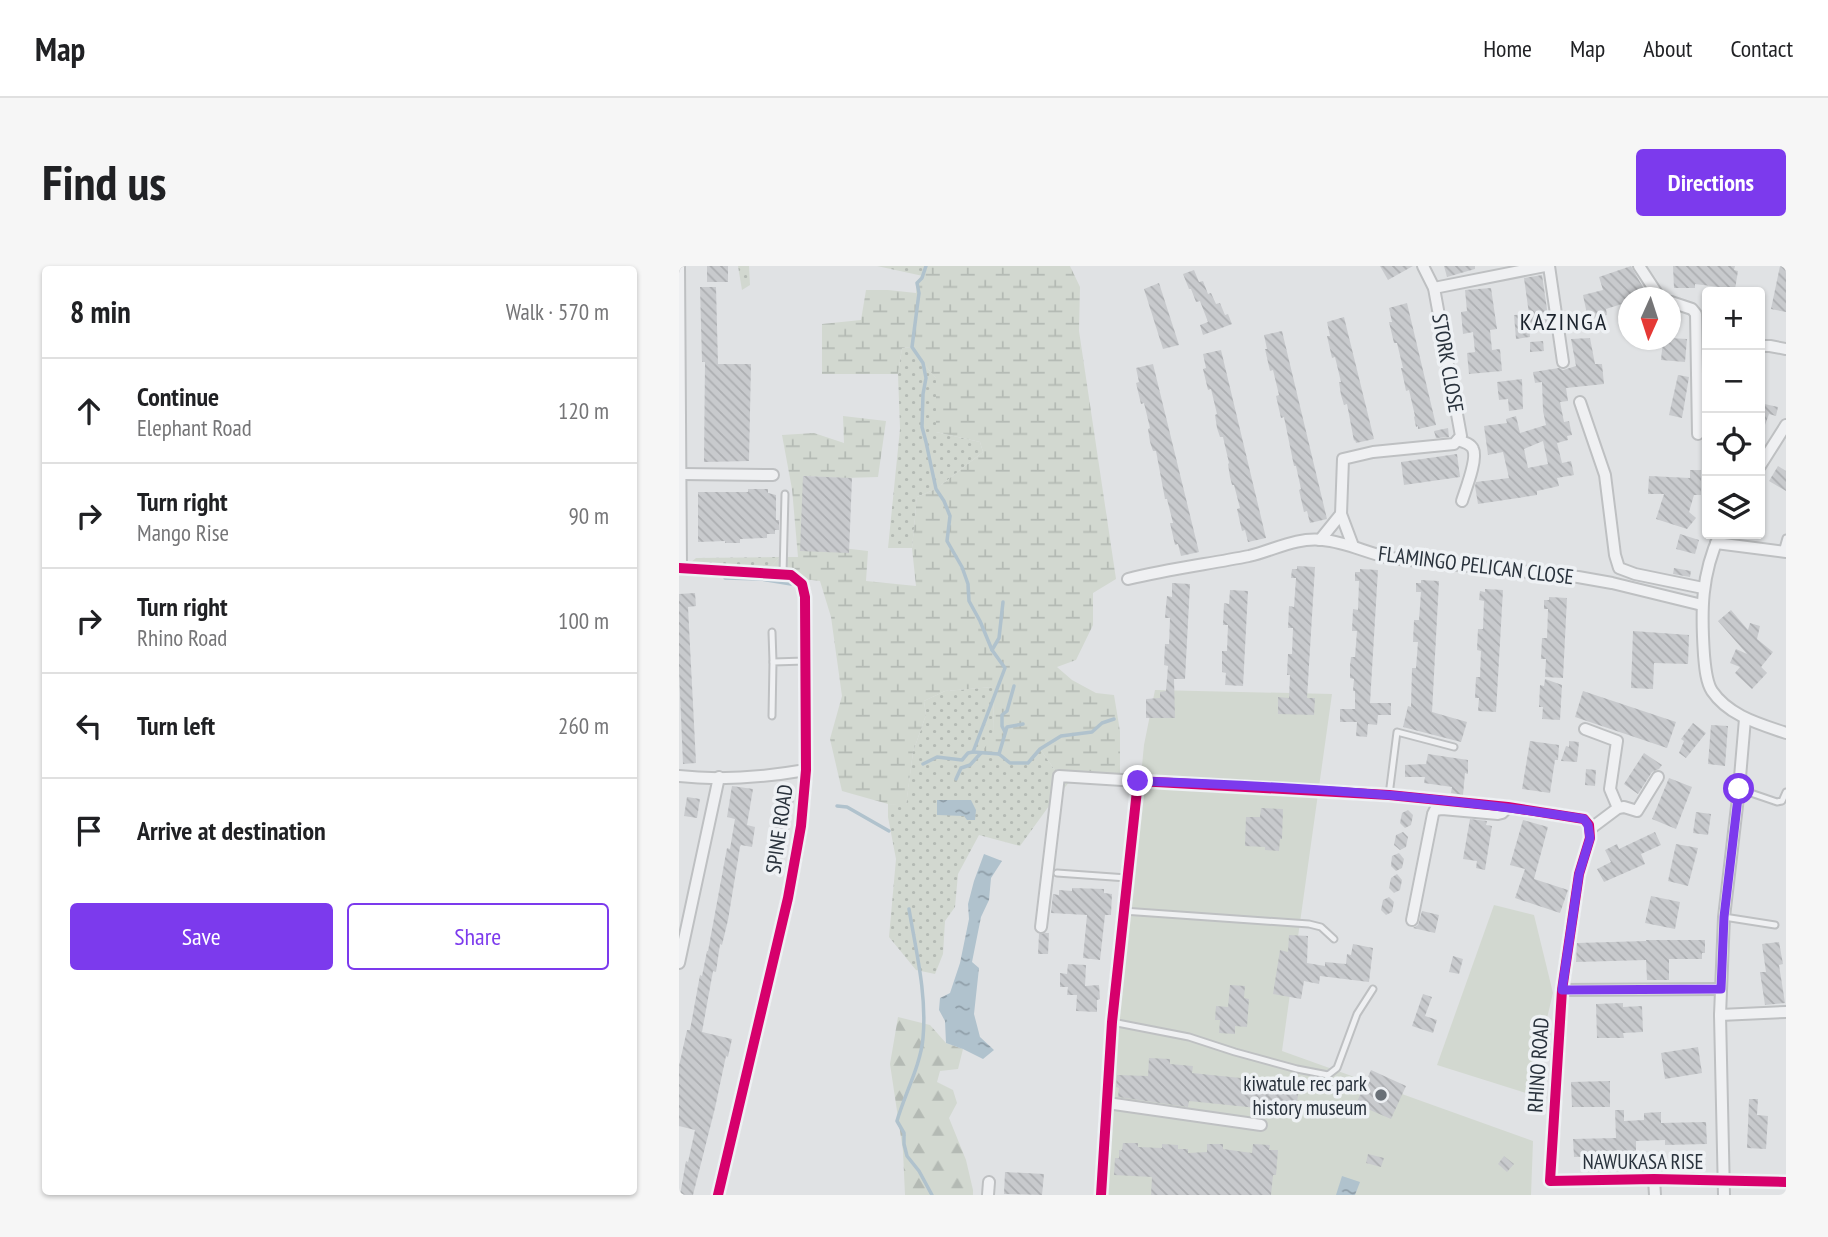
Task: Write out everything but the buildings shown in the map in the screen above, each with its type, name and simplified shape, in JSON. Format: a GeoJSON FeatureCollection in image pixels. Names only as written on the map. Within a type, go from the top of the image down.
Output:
{"type":"FeatureCollection","features":[{"type":"Feature","properties":{"kind":"street"},"geometry":{"type":"LineString","coordinates":[[679,266],[680,568],[783,574]]}},
{"type":"Feature","properties":{"kind":"street","name":"STORK CLOSE"},"geometry":{"type":"LineString","coordinates":[[1353,546],[1341,514],[1343,459],[1373,452],[1454,444],[1461,436],[1434,288],[1423,266]]}},
{"type":"Feature","properties":{"kind":"street"},"geometry":{"type":"LineString","coordinates":[[1434,288],[1547,266],[1563,362]]}},
{"type":"Feature","properties":{"kind":"street"},"geometry":{"type":"LineString","coordinates":[[1639,266],[1653,287]]}},
{"type":"Feature","properties":{"kind":"street"},"geometry":{"type":"LineString","coordinates":[[1681,305],[1692,309],[1696,314],[1702,340],[1698,434]]}},
{"type":"Feature","properties":{"kind":"street"},"geometry":{"type":"LineString","coordinates":[[1765,346],[1786,349]]}},
{"type":"Feature","properties":{"kind":"street"},"geometry":{"type":"LineString","coordinates":[[1580,402],[1605,475],[1619,568],[1635,574],[1703,588]]}},
{"type":"Feature","properties":{"kind":"street"},"geometry":{"type":"LineString","coordinates":[[1765,458],[1786,425]]}},
{"type":"Feature","properties":{"kind":"street"},"geometry":{"type":"LineString","coordinates":[[1458,440],[1466,442],[1474,450],[1475,458],[1462,501]]}},
{"type":"Feature","properties":{"kind":"street"},"geometry":{"type":"LineString","coordinates":[[681,474],[773,475]]}},
{"type":"Feature","properties":{"kind":"street"},"geometry":{"type":"LineString","coordinates":[[1320,540],[1341,514]]}},
{"type":"Feature","properties":{"kind":"street"},"geometry":{"type":"LineString","coordinates":[[1718,539],[1703,588],[1702,605],[1705,663],[1710,689],[1745,719],[1786,733]]}},
{"type":"Feature","properties":{"kind":"street"},"geometry":{"type":"LineString","coordinates":[[1723,539],[1784,552]]}},
{"type":"Feature","properties":{"kind":"street","name":"FLAMINGO PELICAN CLOSE"},"geometry":{"type":"LineString","coordinates":[[1128,579],[1152,572],[1252,555],[1282,544],[1320,540],[1353,546],[1390,558],[1589,579],[1702,605]]}},
{"type":"Feature","properties":{"kind":"street","name":"SPINE ROAD"},"geometry":{"type":"LineString","coordinates":[[718,1195],[788,898],[801,826],[806,770],[805,597],[802,584],[791,575],[783,574]]}},
{"type":"Feature","properties":{"kind":"street"},"geometry":{"type":"LineString","coordinates":[[1724,1195],[1720,1015],[1724,917],[1745,719]]}},
{"type":"Feature","properties":{"kind":"street"},"geometry":{"type":"LineString","coordinates":[[1585,729],[1617,741],[1610,789],[1618,808]]}},
{"type":"Feature","properties":{"kind":"street"},"geometry":{"type":"LineString","coordinates":[[679,776],[760,776],[806,770]]}},
{"type":"Feature","properties":{"kind":"street"},"geometry":{"type":"LineString","coordinates":[[1041,927],[1059,776],[1389,795],[1508,807],[1587,824],[1618,808],[1637,811],[1658,777]]}},
{"type":"Feature","properties":{"kind":"street"},"geometry":{"type":"LineString","coordinates":[[679,963],[719,777]]}},
{"type":"Feature","properties":{"kind":"street"},"geometry":{"type":"LineString","coordinates":[[1101,1195],[1112,1022],[1138,781]]}},
{"type":"Feature","properties":{"kind":"street"},"geometry":{"type":"LineString","coordinates":[[1412,920],[1435,810],[1442,808],[1498,814],[1508,807]]}},
{"type":"Feature","properties":{"kind":"street","name":"RHINO ROAD"},"geometry":{"type":"LineString","coordinates":[[1551,1150],[1562,990],[1579,874],[1590,838],[1587,824]]}},
{"type":"Feature","properties":{"kind":"street"},"geometry":{"type":"LineString","coordinates":[[1562,990],[1721,989]]}},
{"type":"Feature","properties":{"kind":"street"},"geometry":{"type":"LineString","coordinates":[[1720,1015],[1786,1012]]}},
{"type":"Feature","properties":{"kind":"street"},"geometry":{"type":"LineString","coordinates":[[1107,1102],[1261,1125]]}},
{"type":"Feature","properties":{"kind":"street","name":"NAWUKASA RISE"},"geometry":{"type":"LineString","coordinates":[[1551,1150],[1550,1181],[1654,1179],[1786,1182]]}},
{"type":"Feature","properties":{"kind":"street"},"geometry":{"type":"LineString","coordinates":[[1654,1179],[1655,1195]]}},
{"type":"Feature","properties":{"kind":"street"},"geometry":{"type":"LineString","coordinates":[[1549,1195],[1550,1181]]}},
{"type":"Feature","properties":{"kind":"street"},"geometry":{"type":"LineString","coordinates":[[988,1195],[989,1182]]}},
{"type":"Feature","properties":{"kind":"lane"},"geometry":{"type":"LineString","coordinates":[[783,574],[785,494]]}},
{"type":"Feature","properties":{"kind":"lane"},"geometry":{"type":"LineString","coordinates":[[1784,552],[1786,538]]}},
{"type":"Feature","properties":{"kind":"lane"},"geometry":{"type":"LineString","coordinates":[[772,632],[772,716]]}},
{"type":"Feature","properties":{"kind":"lane"},"geometry":{"type":"LineString","coordinates":[[773,662],[805,661]]}},
{"type":"Feature","properties":{"kind":"lane"},"geometry":{"type":"LineString","coordinates":[[1389,795],[1397,732],[1454,747]]}},
{"type":"Feature","properties":{"kind":"lane"},"geometry":{"type":"LineString","coordinates":[[1739,789],[1777,802],[1782,801],[1786,792]]}},
{"type":"Feature","properties":{"kind":"lane"},"geometry":{"type":"LineString","coordinates":[[1057,873],[1127,878]]}},
{"type":"Feature","properties":{"kind":"lane"},"geometry":{"type":"LineString","coordinates":[[1123,911],[1310,923],[1321,927],[1334,939]]}},
{"type":"Feature","properties":{"kind":"lane"},"geometry":{"type":"LineString","coordinates":[[1724,917],[1775,925]]}},
{"type":"Feature","properties":{"kind":"lane"},"geometry":{"type":"LineString","coordinates":[[1112,1022],[1189,1037],[1297,1069],[1328,1075],[1337,1068],[1357,1014],[1373,989]]}},
{"type":"Feature","properties":{"kind":"green space"},"geometry":{"type":"Polygon","coordinates":[[[738,266],[749,266],[750,285],[742,290],[738,266]]]}},
{"type":"Feature","properties":{"kind":"green space"},"geometry":{"type":"Polygon","coordinates":[[[877,266],[926,266],[923,276],[877,266]]]}},
{"type":"Feature","properties":{"kind":"green space"},"geometry":{"type":"Polygon","coordinates":[[[926,266],[1070,266],[1080,287],[1079,331],[1116,579],[1093,593],[1093,625],[1076,660],[1057,667],[1072,680],[1096,693],[1114,695],[1120,731],[1120,779],[1071,780],[1049,806],[1057,773],[1040,749],[1028,763],[1013,763],[998,754],[981,753],[994,734],[993,687],[945,691],[924,701],[926,715],[913,752],[906,806],[888,804],[842,791],[830,739],[842,696],[831,617],[820,581],[787,577],[767,571],[780,557],[798,557],[792,489],[782,435],[814,433],[844,443],[843,416],[886,421],[878,477],[803,476],[804,494],[842,548],[868,551],[866,581],[916,586],[912,548],[917,497],[936,489],[983,452],[980,442],[936,432],[936,378],[912,347],[902,348],[898,374],[822,374],[822,324],[861,320],[866,290],[916,293],[917,283],[926,266]]]}},
{"type":"Feature","properties":{"kind":"green space"},"geometry":{"type":"Polygon","coordinates":[[[912,347],[936,378],[936,432],[980,442],[983,452],[936,489],[917,497],[912,548],[888,548],[900,429],[898,374],[902,348],[912,347]]]}},
{"type":"Feature","properties":{"kind":"green space"},"geometry":{"type":"Polygon","coordinates":[[[780,557],[767,571],[680,572],[696,558],[780,557]]]}},
{"type":"Feature","properties":{"kind":"green space"},"geometry":{"type":"Polygon","coordinates":[[[993,687],[994,734],[999,754],[1013,763],[1040,749],[1057,773],[1049,806],[1020,846],[979,835],[958,874],[955,907],[945,921],[943,954],[935,974],[916,970],[889,937],[896,859],[888,804],[906,805],[913,752],[926,715],[924,701],[945,691],[993,687]]]}},
{"type":"Feature","properties":{"kind":"green space"},"geometry":{"type":"Polygon","coordinates":[[[1155,690],[1332,694],[1282,1051],[1533,1141],[1531,1195],[1100,1195],[1144,745],[1155,690]]]}},
{"type":"Feature","properties":{"kind":"green space"},"geometry":{"type":"Polygon","coordinates":[[[1494,905],[1534,915],[1553,993],[1529,1094],[1437,1065],[1494,905]]]}},
{"type":"Feature","properties":{"kind":"green space"},"geometry":{"type":"Polygon","coordinates":[[[898,1017],[930,1025],[946,1043],[963,1049],[958,1069],[940,1071],[937,1082],[953,1090],[957,1103],[949,1118],[966,1160],[973,1195],[905,1195],[903,1151],[890,1064],[898,1017]]]}},
{"type":"Feature","properties":{"kind":"water"},"geometry":{"type":"Polygon","coordinates":[[[937,800],[971,800],[976,810],[975,820],[967,820],[964,816],[937,815],[937,800]]]}},
{"type":"Feature","properties":{"kind":"water"},"geometry":{"type":"Polygon","coordinates":[[[984,854],[1002,861],[991,878],[989,900],[981,917],[972,962],[979,968],[974,1014],[980,1037],[994,1050],[983,1059],[946,1043],[945,1021],[939,1010],[940,998],[950,993],[960,963],[969,919],[968,904],[984,854]]]}},
{"type":"Feature","properties":{"kind":"water"},"geometry":{"type":"Polygon","coordinates":[[[1342,1176],[1360,1182],[1355,1195],[1336,1195],[1342,1176]]]}},
{"type":"Feature","properties":{"kind":"waterway"},"geometry":{"type":"LineString","coordinates":[[923,764],[937,757],[962,760],[968,753],[973,752],[1005,668],[992,650],[969,601],[968,584],[962,567],[947,541],[950,516],[936,489],[922,427],[926,378],[923,363],[912,347],[919,293],[917,283],[926,266]]}},
{"type":"Feature","properties":{"kind":"waterway"},"geometry":{"type":"LineString","coordinates":[[725,578],[761,579],[791,584]]}},
{"type":"Feature","properties":{"kind":"waterway"},"geometry":{"type":"LineString","coordinates":[[992,650],[999,638],[1003,602]]}},
{"type":"Feature","properties":{"kind":"waterway"},"geometry":{"type":"LineString","coordinates":[[1005,732],[1002,715],[1007,711],[1014,686]]}},
{"type":"Feature","properties":{"kind":"waterway"},"geometry":{"type":"LineString","coordinates":[[999,754],[1010,763],[1028,763],[1040,749],[1061,736],[1092,732],[1102,723],[1114,719]]}},
{"type":"Feature","properties":{"kind":"waterway"},"geometry":{"type":"LineString","coordinates":[[973,752],[999,754],[1007,727],[1023,724]]}},
{"type":"Feature","properties":{"kind":"waterway"},"geometry":{"type":"LineString","coordinates":[[956,779],[961,768],[970,765],[981,753]]}},
{"type":"Feature","properties":{"kind":"waterway"},"geometry":{"type":"LineString","coordinates":[[837,806],[847,807],[889,831]]}},
{"type":"Feature","properties":{"kind":"waterway"},"geometry":{"type":"LineString","coordinates":[[909,909],[918,957],[924,1022],[922,1048],[897,1121],[904,1133],[907,1156],[932,1195]]}},
{"type":"Feature","properties":{"kind":"cycle path"},"geometry":{"type":"LineString","coordinates":[[679,568],[791,575],[802,584],[805,597],[806,770],[801,826],[788,898],[718,1195]]}},
{"type":"Feature","properties":{"kind":"cycle path"},"geometry":{"type":"LineString","coordinates":[[1101,1195],[1112,1022],[1138,781],[1389,795],[1508,807],[1584,819],[1589,825],[1590,838],[1579,874],[1562,990],[1550,1181],[1654,1179],[1786,1182]]}},
{"type":"Feature","properties":{"kind":"place","name":"kiwatule rec park history museum"},"geometry":{"type":"Point","coordinates":[1381,1095]}},
{"type":"Feature","properties":{"kind":"district","name":"KAZINGA"},"geometry":{"type":"Point","coordinates":[1564,321]}},
{"type":"Feature","properties":{"kind":"route"},"geometry":{"type":"LineString","coordinates":[[1138,781],[1389,795],[1508,807],[1584,819],[1590,838],[1579,874],[1562,990],[1721,989],[1724,917],[1739,789]]}}]}
